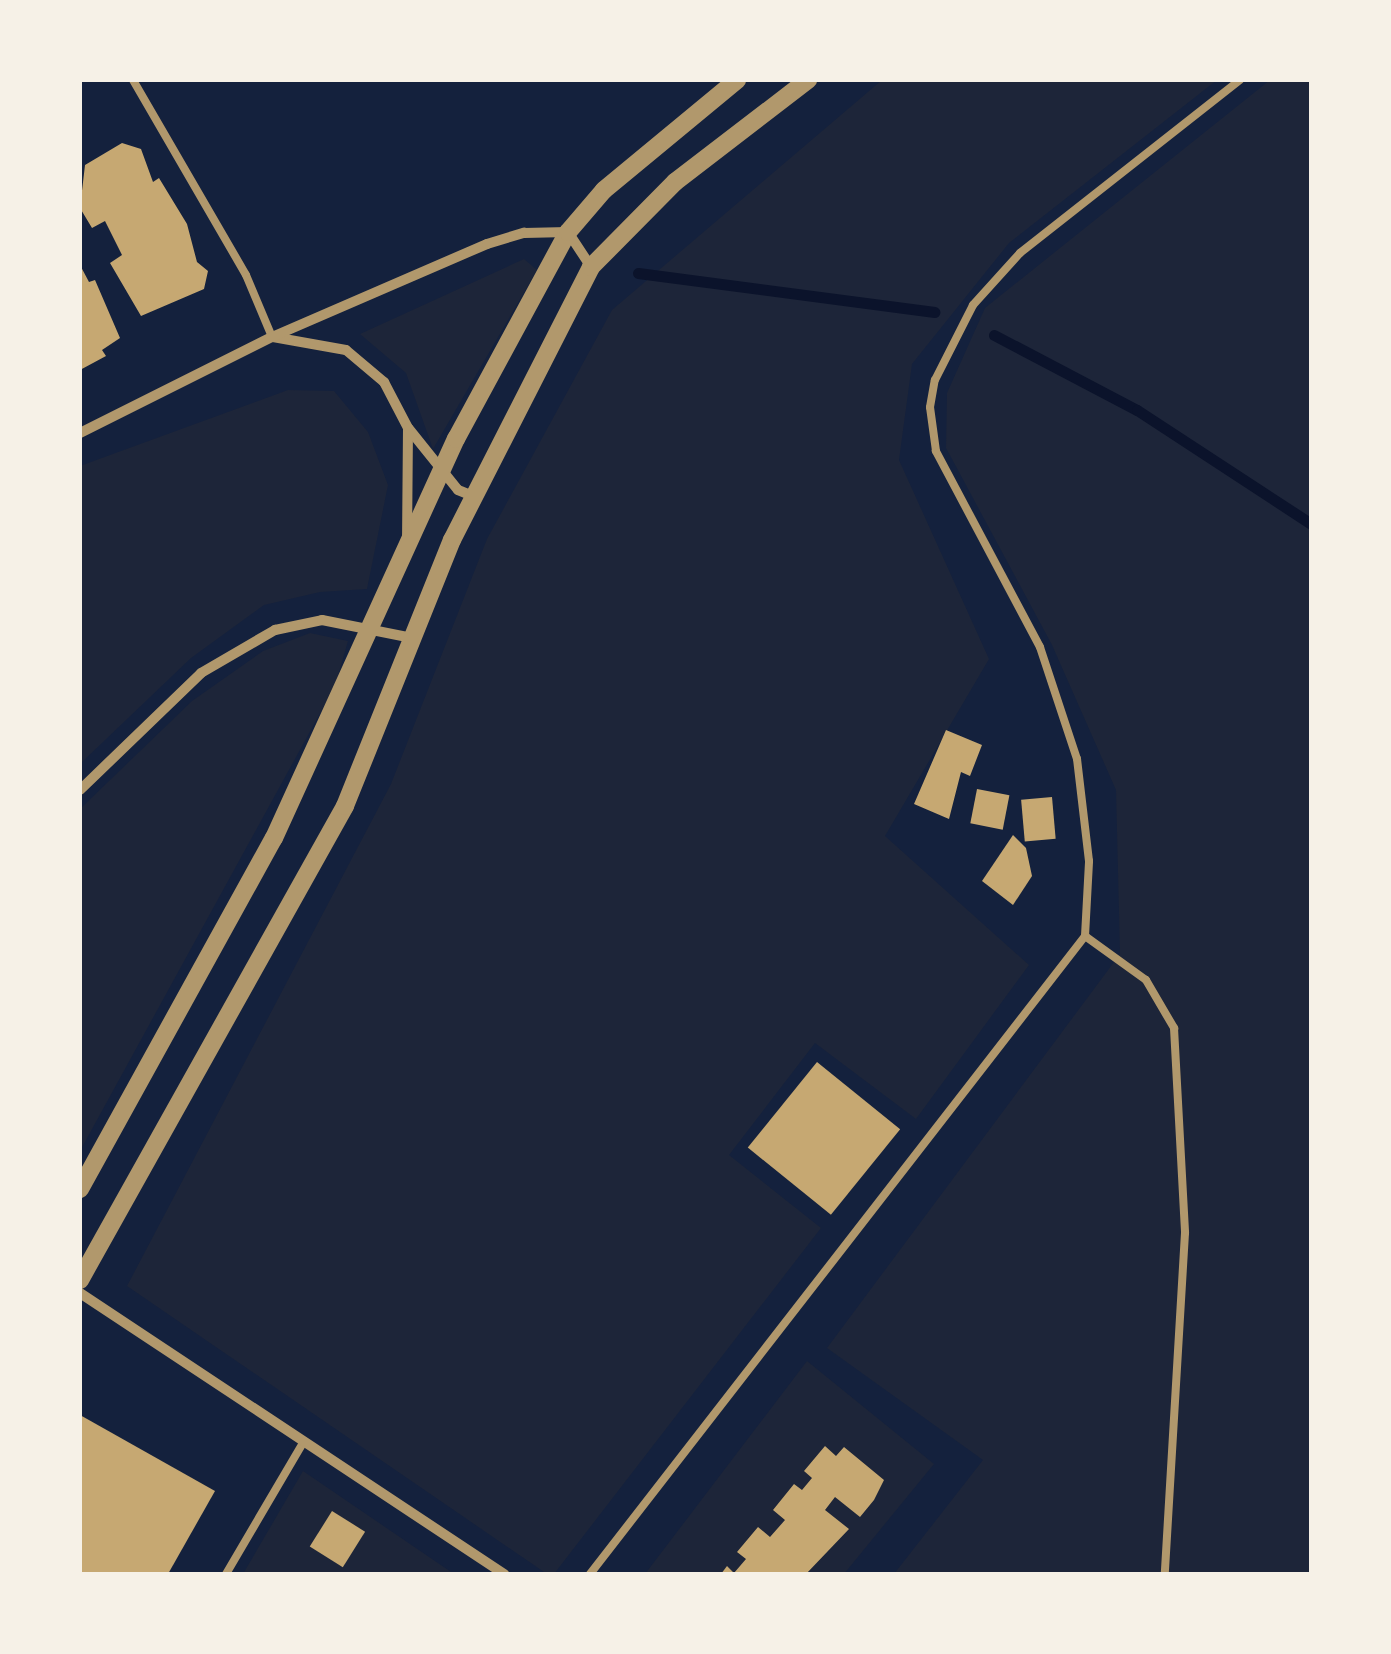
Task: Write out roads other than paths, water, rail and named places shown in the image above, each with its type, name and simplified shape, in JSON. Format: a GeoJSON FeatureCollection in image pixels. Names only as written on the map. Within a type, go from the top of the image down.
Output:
{"type":"FeatureCollection","features":[{"type":"Feature","properties":{"kind":"street"},"geometry":{"type":"LineString","coordinates":[[80,1189],[274,838],[441,471],[568,232],[604,190],[737,80]]}},
{"type":"Feature","properties":{"kind":"street"},"geometry":{"type":"LineString","coordinates":[[80,1280],[345,806],[473,496],[591,267],[676,182],[808,80]]}},
{"type":"Feature","properties":{"kind":"street"},"geometry":{"type":"LineString","coordinates":[[80,433],[272,337],[487,244],[524,233],[568,232]]}},
{"type":"Feature","properties":{"kind":"street"},"geometry":{"type":"LineString","coordinates":[[568,232],[591,267]]}},
{"type":"Feature","properties":{"kind":"street"},"geometry":{"type":"LineString","coordinates":[[272,337],[346,350],[384,382],[408,428],[441,471],[473,496]]}},
{"type":"Feature","properties":{"kind":"street"},"geometry":{"type":"LineString","coordinates":[[407,545],[408,428]]}},
{"type":"Feature","properties":{"kind":"street"},"geometry":{"type":"LineString","coordinates":[[80,790],[201,673],[239,649],[298,622],[373,626],[412,638]]}},
{"type":"Feature","properties":{"kind":"street"},"geometry":{"type":"LineString","coordinates":[[80,1293],[504,1574]]}},
{"type":"Feature","properties":{"kind":"lane"},"geometry":{"type":"LineString","coordinates":[[133,80],[246,275],[272,337]]}},
{"type":"Feature","properties":{"kind":"lane"},"geometry":{"type":"LineString","coordinates":[[590,1574],[1086,936],[1088,860],[1076,758],[1040,648],[936,451],[930,407],[936,380],[974,305],[1020,252],[1240,80]]}},
{"type":"Feature","properties":{"kind":"lane"},"geometry":{"type":"LineString","coordinates":[[1086,936],[1146,980],[1174,1028],[1185,1233],[1164,1574]]}},
{"type":"Feature","properties":{"kind":"lane"},"geometry":{"type":"LineString","coordinates":[[226,1574],[304,1441]]}},
{"type":"Feature","properties":{"kind":"waterway"},"geometry":{"type":"LineString","coordinates":[[638,273],[934,312]]}},
{"type":"Feature","properties":{"kind":"waterway"},"geometry":{"type":"LineString","coordinates":[[994,335],[1137,410],[1311,524]]}}]}
